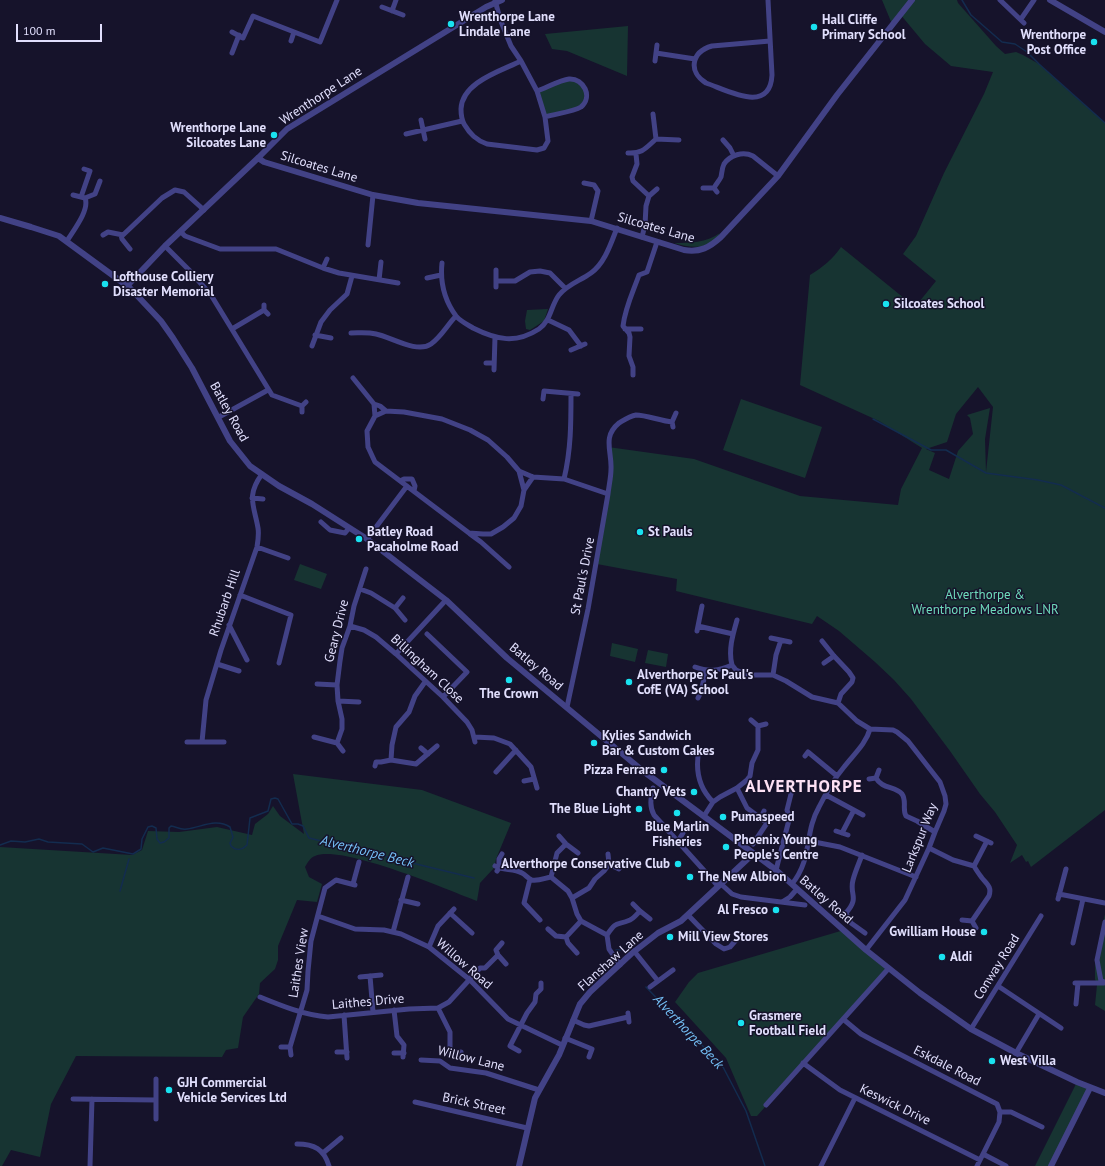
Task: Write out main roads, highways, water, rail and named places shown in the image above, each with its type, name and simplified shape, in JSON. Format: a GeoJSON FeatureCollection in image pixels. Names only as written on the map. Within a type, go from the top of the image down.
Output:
{"type":"FeatureCollection","features":[{"type":"Feature","properties":{"kind":"waterway"},"geometry":{"type":"LineString","coordinates":[[962,0],[971,15],[1002,42],[1015,44],[1027,52],[1105,123]]}},
{"type":"Feature","properties":{"kind":"waterway"},"geometry":{"type":"LineString","coordinates":[[873,419],[931,450],[946,450],[986,473],[1038,480],[1061,485],[1105,508]]}},
{"type":"Feature","properties":{"kind":"waterway","name":"Alverthorpe Beck"},"geometry":{"type":"LineString","coordinates":[[0,845],[11,841],[25,842],[39,839],[48,842],[82,844],[93,852],[103,848],[133,854],[141,849],[142,839],[148,827],[152,826],[156,828],[157,839],[160,843],[169,838],[169,828],[171,826],[185,829],[219,823],[230,827],[233,837],[230,843],[231,846],[235,849],[239,849],[247,845],[250,818],[268,811],[271,799],[275,798],[278,799],[292,824],[303,826],[309,838],[474,878]]}},
{"type":"Feature","properties":{"kind":"waterway"},"geometry":{"type":"LineString","coordinates":[[120,891],[129,859]]}},
{"type":"Feature","properties":{"kind":"waterway","name":"Alverthorpe Beck"},"geometry":{"type":"LineString","coordinates":[[616,950],[623,950],[626,952]]}},
{"type":"Feature","properties":{"kind":"waterway","name":"Alverthorpe Beck"},"geometry":{"type":"LineString","coordinates":[[646,987],[723,1067],[746,1111],[765,1166]]}},
{"type":"Feature","properties":{"kind":"place","name":"Wrenthorpe Lane Lindale Lane"},"geometry":{"type":"Point","coordinates":[451,24]}},
{"type":"Feature","properties":{"kind":"place","name":"Hall Cliffe Primary School"},"geometry":{"type":"Point","coordinates":[814,27]}},
{"type":"Feature","properties":{"kind":"place","name":"Wrenthorpe Post Office"},"geometry":{"type":"Point","coordinates":[1094,42]}},
{"type":"Feature","properties":{"kind":"place","name":"Wrenthorpe Lane Silcoates Lane"},"geometry":{"type":"Point","coordinates":[274,135]}},
{"type":"Feature","properties":{"kind":"place","name":"Lofthouse Colliery Disaster Memorial"},"geometry":{"type":"Point","coordinates":[105,284]}},
{"type":"Feature","properties":{"kind":"place","name":"Silcoates School"},"geometry":{"type":"Point","coordinates":[886,304]}},
{"type":"Feature","properties":{"kind":"place","name":"St Pauls"},"geometry":{"type":"Point","coordinates":[640,532]}},
{"type":"Feature","properties":{"kind":"place","name":"Batley Road Pacaholme Road"},"geometry":{"type":"Point","coordinates":[359,539]}},
{"type":"Feature","properties":{"kind":"place","name":"The Crown"},"geometry":{"type":"Point","coordinates":[509,680]}},
{"type":"Feature","properties":{"kind":"place","name":"Alverthorpe St Paul's CofE (VA) School"},"geometry":{"type":"Point","coordinates":[629,682]}},
{"type":"Feature","properties":{"kind":"place","name":"Kylies Sandwich Bar & Custom Cakes"},"geometry":{"type":"Point","coordinates":[594,743]}},
{"type":"Feature","properties":{"kind":"place","name":"Pizza Ferrara"},"geometry":{"type":"Point","coordinates":[664,770]}},
{"type":"Feature","properties":{"kind":"place","name":"Chantry Vets"},"geometry":{"type":"Point","coordinates":[694,792]}},
{"type":"Feature","properties":{"kind":"place","name":"The Blue Light"},"geometry":{"type":"Point","coordinates":[639,809]}},
{"type":"Feature","properties":{"kind":"place","name":"Blue Marlin Fisheries"},"geometry":{"type":"Point","coordinates":[677,813]}},
{"type":"Feature","properties":{"kind":"place","name":"Pumaspeed"},"geometry":{"type":"Point","coordinates":[723,817]}},
{"type":"Feature","properties":{"kind":"place","name":"Phoenix Young People's Centre"},"geometry":{"type":"Point","coordinates":[726,847]}},
{"type":"Feature","properties":{"kind":"place","name":"Alverthorpe Conservative Club"},"geometry":{"type":"Point","coordinates":[678,864]}},
{"type":"Feature","properties":{"kind":"place","name":"The New Albion"},"geometry":{"type":"Point","coordinates":[690,877]}},
{"type":"Feature","properties":{"kind":"place","name":"Al Fresco"},"geometry":{"type":"Point","coordinates":[776,910]}},
{"type":"Feature","properties":{"kind":"place","name":"Gwilliam House"},"geometry":{"type":"Point","coordinates":[984,932]}},
{"type":"Feature","properties":{"kind":"place","name":"Mill View Stores"},"geometry":{"type":"Point","coordinates":[670,937]}},
{"type":"Feature","properties":{"kind":"place","name":"Aldi"},"geometry":{"type":"Point","coordinates":[942,957]}},
{"type":"Feature","properties":{"kind":"place","name":"Grasmere Football Field"},"geometry":{"type":"Point","coordinates":[741,1023]}},
{"type":"Feature","properties":{"kind":"place","name":"West Villa"},"geometry":{"type":"Point","coordinates":[992,1061]}},
{"type":"Feature","properties":{"kind":"place","name":"GJH Commercial Vehicle Services Ltd"},"geometry":{"type":"Point","coordinates":[169,1090]}},
{"type":"Feature","properties":{"kind":"district","name":"ALVERTHORPE"},"geometry":{"type":"Point","coordinates":[804,787]}},
{"type":"Feature","properties":{"kind":"park label","name":"Alverthorpe & Wrenthorpe Meadows LNR"},"geometry":{"type":"Point","coordinates":[985,602]}}]}
